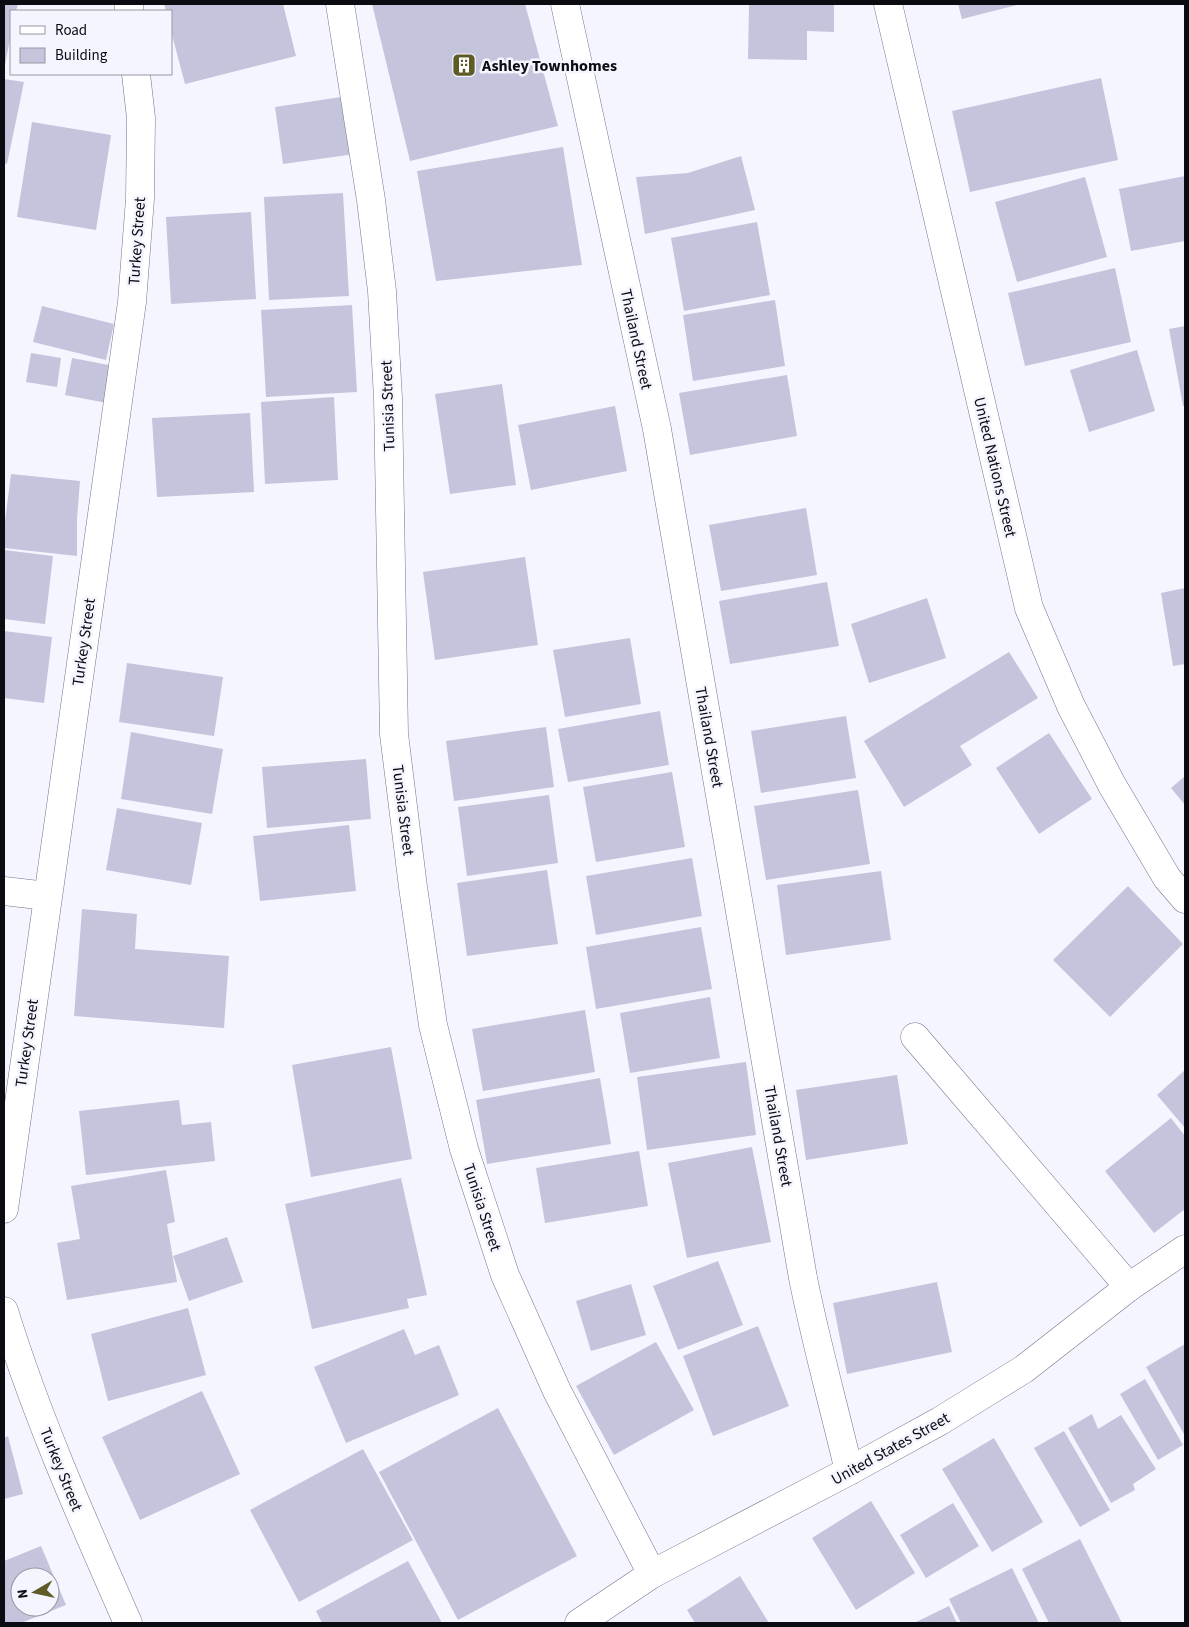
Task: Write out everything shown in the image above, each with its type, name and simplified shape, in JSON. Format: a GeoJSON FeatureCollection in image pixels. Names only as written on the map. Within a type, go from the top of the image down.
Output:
{"type":"FeatureCollection","features":[{"type":"Feature","properties":{"kind":"street","name":"Tunisia Street"},"geometry":{"type":"LineString","coordinates":[[340,4],[371,200],[382,291],[388,398],[394,734],[433,1025],[464,1149],[505,1275],[557,1392],[652,1574]]}},
{"type":"Feature","properties":{"kind":"street","name":"Thailand Street"},"geometry":{"type":"LineString","coordinates":[[565,4],[657,429],[803,1278],[814,1332],[849,1471]]}},
{"type":"Feature","properties":{"kind":"street","name":"United Nations Street"},"geometry":{"type":"LineString","coordinates":[[888,4],[1029,608],[1071,706],[1112,785],[1168,878],[1185,899]]}},
{"type":"Feature","properties":{"kind":"street","name":"Turkey Street"},"geometry":{"type":"LineString","coordinates":[[4,1209],[132,302],[140,199],[141,118],[136,75]]}},
{"type":"Feature","properties":{"kind":"street"},"geometry":{"type":"LineString","coordinates":[[4,891],[47,896]]}},
{"type":"Feature","properties":{"kind":"street"},"geometry":{"type":"LineString","coordinates":[[915,1036],[1129,1287]]}},
{"type":"Feature","properties":{"kind":"street","name":"United States Street"},"geometry":{"type":"LineString","coordinates":[[579,1623],[652,1574],[940,1421],[1024,1369],[1129,1287],[1185,1249]]}},
{"type":"Feature","properties":{"kind":"street","name":"Turkey Street"},"geometry":{"type":"LineString","coordinates":[[4,1311],[17,1354],[58,1462],[128,1623]]}},
{"type":"Feature","properties":{"kind":"building"},"geometry":{"type":"Polygon","coordinates":[[[4,4],[18,4],[16,10],[10,10],[10,39],[5,65],[4,4]]]}},
{"type":"Feature","properties":{"kind":"building"},"geometry":{"type":"Polygon","coordinates":[[[164,4],[283,4],[296,56],[185,84],[172,35],[172,10],[166,10],[164,4]]]}},
{"type":"Feature","properties":{"kind":"building","name":"Ashley Townhomes"},"geometry":{"type":"Polygon","coordinates":[[[372,4],[525,4],[558,126],[410,161],[372,4]]]}},
{"type":"Feature","properties":{"kind":"building"},"geometry":{"type":"Polygon","coordinates":[[[749,4],[834,4],[834,32],[807,31],[807,60],[748,59],[749,4]]]}},
{"type":"Feature","properties":{"kind":"building"},"geometry":{"type":"Polygon","coordinates":[[[958,4],[1021,4],[962,19],[958,4]]]}},
{"type":"Feature","properties":{"kind":"building"},"geometry":{"type":"Polygon","coordinates":[[[1101,78],[1118,160],[970,192],[952,111],[1101,78]]]}},
{"type":"Feature","properties":{"kind":"building"},"geometry":{"type":"Polygon","coordinates":[[[4,79],[24,82],[7,164],[4,163],[4,79]]]}},
{"type":"Feature","properties":{"kind":"building"},"geometry":{"type":"Polygon","coordinates":[[[347,96],[355,154],[283,164],[275,107],[347,96]]]}},
{"type":"Feature","properties":{"kind":"building"},"geometry":{"type":"Polygon","coordinates":[[[32,122],[111,135],[96,230],[17,217],[32,122]]]}},
{"type":"Feature","properties":{"kind":"building"},"geometry":{"type":"Polygon","coordinates":[[[563,147],[582,265],[436,281],[417,171],[563,147]]]}},
{"type":"Feature","properties":{"kind":"building"},"geometry":{"type":"Polygon","coordinates":[[[741,156],[755,210],[645,234],[636,177],[688,173],[741,156]]]}},
{"type":"Feature","properties":{"kind":"building"},"geometry":{"type":"Polygon","coordinates":[[[1185,176],[1185,241],[1131,251],[1119,189],[1185,176]]]}},
{"type":"Feature","properties":{"kind":"building"},"geometry":{"type":"Polygon","coordinates":[[[1085,177],[1107,257],[1017,282],[995,202],[1085,177]]]}},
{"type":"Feature","properties":{"kind":"building"},"geometry":{"type":"Polygon","coordinates":[[[343,193],[349,296],[269,300],[264,197],[343,193]]]}},
{"type":"Feature","properties":{"kind":"building"},"geometry":{"type":"Polygon","coordinates":[[[251,212],[256,299],[171,304],[166,217],[251,212]]]}},
{"type":"Feature","properties":{"kind":"building"},"geometry":{"type":"Polygon","coordinates":[[[757,222],[770,295],[684,311],[671,238],[757,222]]]}},
{"type":"Feature","properties":{"kind":"building"},"geometry":{"type":"Polygon","coordinates":[[[1115,268],[1131,342],[1025,366],[1008,293],[1115,268]]]}},
{"type":"Feature","properties":{"kind":"building"},"geometry":{"type":"Polygon","coordinates":[[[775,300],[785,366],[693,381],[683,315],[775,300]]]}},
{"type":"Feature","properties":{"kind":"building"},"geometry":{"type":"Polygon","coordinates":[[[352,305],[357,392],[266,397],[261,310],[352,305]]]}},
{"type":"Feature","properties":{"kind":"building"},"geometry":{"type":"Polygon","coordinates":[[[42,306],[114,324],[106,360],[33,342],[42,306]]]}},
{"type":"Feature","properties":{"kind":"building"},"geometry":{"type":"Polygon","coordinates":[[[1185,326],[1185,406],[1183,406],[1169,329],[1185,326]]]}},
{"type":"Feature","properties":{"kind":"building"},"geometry":{"type":"Polygon","coordinates":[[[1137,350],[1155,411],[1089,432],[1070,370],[1137,350]]]}},
{"type":"Feature","properties":{"kind":"building"},"geometry":{"type":"Polygon","coordinates":[[[31,353],[61,358],[57,387],[26,382],[31,353]]]}},
{"type":"Feature","properties":{"kind":"building"},"geometry":{"type":"Polygon","coordinates":[[[72,358],[114,366],[107,403],[65,395],[72,358]]]}},
{"type":"Feature","properties":{"kind":"building"},"geometry":{"type":"Polygon","coordinates":[[[787,375],[797,436],[690,455],[679,393],[787,375]]]}},
{"type":"Feature","properties":{"kind":"building"},"geometry":{"type":"Polygon","coordinates":[[[502,384],[516,485],[450,494],[435,394],[502,384]]]}},
{"type":"Feature","properties":{"kind":"building"},"geometry":{"type":"Polygon","coordinates":[[[334,397],[338,480],[265,484],[261,402],[334,397]]]}},
{"type":"Feature","properties":{"kind":"building"},"geometry":{"type":"Polygon","coordinates":[[[615,406],[627,471],[531,490],[518,425],[615,406]]]}},
{"type":"Feature","properties":{"kind":"building"},"geometry":{"type":"Polygon","coordinates":[[[250,413],[254,492],[157,497],[152,418],[250,413]]]}},
{"type":"Feature","properties":{"kind":"building"},"geometry":{"type":"Polygon","coordinates":[[[11,474],[80,481],[77,556],[4,548],[4,529],[11,474]]]}},
{"type":"Feature","properties":{"kind":"building"},"geometry":{"type":"Polygon","coordinates":[[[806,508],[817,575],[721,591],[709,525],[806,508]]]}},
{"type":"Feature","properties":{"kind":"building"},"geometry":{"type":"Polygon","coordinates":[[[4,550],[53,556],[45,624],[4,619],[4,550]]]}},
{"type":"Feature","properties":{"kind":"building"},"geometry":{"type":"Polygon","coordinates":[[[525,557],[538,645],[435,660],[423,572],[525,557]]]}},
{"type":"Feature","properties":{"kind":"building"},"geometry":{"type":"Polygon","coordinates":[[[827,582],[839,646],[730,664],[719,601],[827,582]]]}},
{"type":"Feature","properties":{"kind":"building"},"geometry":{"type":"Polygon","coordinates":[[[1185,588],[1185,664],[1173,666],[1161,593],[1185,588]]]}},
{"type":"Feature","properties":{"kind":"building"},"geometry":{"type":"Polygon","coordinates":[[[927,598],[946,658],[869,683],[851,624],[927,598]]]}},
{"type":"Feature","properties":{"kind":"building"},"geometry":{"type":"Polygon","coordinates":[[[4,631],[52,637],[44,703],[4,698],[4,631]]]}},
{"type":"Feature","properties":{"kind":"building"},"geometry":{"type":"Polygon","coordinates":[[[630,638],[641,704],[565,717],[553,650],[630,638]]]}},
{"type":"Feature","properties":{"kind":"building"},"geometry":{"type":"Polygon","coordinates":[[[1009,652],[1038,698],[960,746],[972,765],[904,807],[864,741],[1009,652]]]}},
{"type":"Feature","properties":{"kind":"building"},"geometry":{"type":"Polygon","coordinates":[[[127,663],[223,677],[214,736],[119,722],[127,663]]]}},
{"type":"Feature","properties":{"kind":"building"},"geometry":{"type":"Polygon","coordinates":[[[660,711],[669,765],[568,782],[558,729],[660,711]]]}},
{"type":"Feature","properties":{"kind":"building"},"geometry":{"type":"Polygon","coordinates":[[[846,716],[856,778],[761,793],[751,731],[846,716]]]}},
{"type":"Feature","properties":{"kind":"building"},"geometry":{"type":"Polygon","coordinates":[[[546,727],[554,787],[454,801],[446,741],[546,727]]]}},
{"type":"Feature","properties":{"kind":"building"},"geometry":{"type":"Polygon","coordinates":[[[131,732],[223,749],[212,814],[121,799],[131,732]]]}},
{"type":"Feature","properties":{"kind":"building"},"geometry":{"type":"Polygon","coordinates":[[[1049,733],[1092,799],[1039,834],[996,768],[1049,733]]]}},
{"type":"Feature","properties":{"kind":"building"},"geometry":{"type":"Polygon","coordinates":[[[366,759],[371,819],[267,828],[262,767],[366,759]]]}},
{"type":"Feature","properties":{"kind":"building"},"geometry":{"type":"Polygon","coordinates":[[[672,772],[685,847],[596,862],[583,787],[672,772]]]}},
{"type":"Feature","properties":{"kind":"building"},"geometry":{"type":"Polygon","coordinates":[[[1185,776],[1185,805],[1171,788],[1185,776]]]}},
{"type":"Feature","properties":{"kind":"building"},"geometry":{"type":"Polygon","coordinates":[[[858,790],[870,864],[766,880],[754,806],[858,790]]]}},
{"type":"Feature","properties":{"kind":"building"},"geometry":{"type":"Polygon","coordinates":[[[549,795],[558,863],[467,876],[458,807],[549,795]]]}},
{"type":"Feature","properties":{"kind":"building"},"geometry":{"type":"Polygon","coordinates":[[[117,808],[202,823],[191,885],[106,870],[117,808]]]}},
{"type":"Feature","properties":{"kind":"building"},"geometry":{"type":"Polygon","coordinates":[[[349,825],[356,891],[260,901],[253,836],[349,825]]]}},
{"type":"Feature","properties":{"kind":"building"},"geometry":{"type":"Polygon","coordinates":[[[692,858],[702,916],[596,935],[586,876],[692,858]]]}},
{"type":"Feature","properties":{"kind":"building"},"geometry":{"type":"Polygon","coordinates":[[[547,870],[558,944],[467,956],[457,883],[547,870]]]}},
{"type":"Feature","properties":{"kind":"building"},"geometry":{"type":"Polygon","coordinates":[[[881,871],[891,940],[786,955],[777,885],[881,871]]]}},
{"type":"Feature","properties":{"kind":"building"},"geometry":{"type":"Polygon","coordinates":[[[1128,886],[1183,944],[1110,1017],[1053,960],[1128,886]]]}},
{"type":"Feature","properties":{"kind":"building"},"geometry":{"type":"Polygon","coordinates":[[[82,909],[137,914],[135,949],[229,956],[224,1028],[74,1016],[82,909]]]}},
{"type":"Feature","properties":{"kind":"building"},"geometry":{"type":"Polygon","coordinates":[[[701,927],[712,989],[596,1009],[586,947],[701,927]]]}},
{"type":"Feature","properties":{"kind":"building"},"geometry":{"type":"Polygon","coordinates":[[[710,997],[720,1058],[630,1073],[620,1013],[710,997]]]}},
{"type":"Feature","properties":{"kind":"building"},"geometry":{"type":"Polygon","coordinates":[[[585,1010],[595,1072],[483,1091],[472,1029],[585,1010]]]}},
{"type":"Feature","properties":{"kind":"building"},"geometry":{"type":"Polygon","coordinates":[[[391,1047],[412,1159],[311,1177],[292,1065],[391,1047]]]}},
{"type":"Feature","properties":{"kind":"building"},"geometry":{"type":"Polygon","coordinates":[[[746,1062],[756,1135],[647,1150],[637,1077],[746,1062]]]}},
{"type":"Feature","properties":{"kind":"building"},"geometry":{"type":"Polygon","coordinates":[[[1185,1070],[1185,1128],[1157,1095],[1185,1070]]]}},
{"type":"Feature","properties":{"kind":"building"},"geometry":{"type":"Polygon","coordinates":[[[897,1075],[908,1144],[806,1160],[796,1090],[897,1075]]]}},
{"type":"Feature","properties":{"kind":"building"},"geometry":{"type":"Polygon","coordinates":[[[600,1078],[611,1144],[487,1164],[476,1100],[600,1078]]]}},
{"type":"Feature","properties":{"kind":"building"},"geometry":{"type":"Polygon","coordinates":[[[179,1100],[182,1125],[211,1122],[215,1161],[86,1175],[79,1111],[179,1100]]]}},
{"type":"Feature","properties":{"kind":"building"},"geometry":{"type":"Polygon","coordinates":[[[1171,1118],[1185,1136],[1185,1209],[1154,1233],[1105,1171],[1171,1118]]]}},
{"type":"Feature","properties":{"kind":"building"},"geometry":{"type":"Polygon","coordinates":[[[752,1147],[771,1242],[687,1258],[668,1163],[752,1147]]]}},
{"type":"Feature","properties":{"kind":"building"},"geometry":{"type":"Polygon","coordinates":[[[639,1151],[648,1206],[545,1223],[536,1168],[639,1151]]]}},
{"type":"Feature","properties":{"kind":"building"},"geometry":{"type":"Polygon","coordinates":[[[166,1170],[175,1222],[167,1224],[177,1282],[67,1300],[57,1243],[80,1239],[71,1186],[166,1170]]]}},
{"type":"Feature","properties":{"kind":"building"},"geometry":{"type":"Polygon","coordinates":[[[401,1178],[427,1295],[407,1299],[409,1308],[312,1329],[285,1204],[401,1178]]]}},
{"type":"Feature","properties":{"kind":"building"},"geometry":{"type":"Polygon","coordinates":[[[227,1237],[243,1282],[189,1301],[173,1256],[227,1237]]]}},
{"type":"Feature","properties":{"kind":"building"},"geometry":{"type":"Polygon","coordinates":[[[718,1261],[743,1325],[678,1350],[653,1286],[718,1261]]]}},
{"type":"Feature","properties":{"kind":"building"},"geometry":{"type":"Polygon","coordinates":[[[937,1282],[952,1352],[847,1374],[833,1303],[937,1282]]]}},
{"type":"Feature","properties":{"kind":"building"},"geometry":{"type":"Polygon","coordinates":[[[631,1284],[646,1335],[591,1351],[576,1301],[631,1284]]]}},
{"type":"Feature","properties":{"kind":"building"},"geometry":{"type":"Polygon","coordinates":[[[188,1308],[206,1375],[108,1401],[91,1334],[188,1308]]]}},
{"type":"Feature","properties":{"kind":"building"},"geometry":{"type":"Polygon","coordinates":[[[758,1326],[789,1406],[713,1436],[683,1356],[758,1326]]]}},
{"type":"Feature","properties":{"kind":"building"},"geometry":{"type":"Polygon","coordinates":[[[404,1329],[415,1355],[439,1345],[459,1395],[346,1443],[314,1367],[404,1329]]]}},
{"type":"Feature","properties":{"kind":"building"},"geometry":{"type":"Polygon","coordinates":[[[656,1342],[694,1410],[614,1455],[576,1386],[656,1342]]]}},
{"type":"Feature","properties":{"kind":"building"},"geometry":{"type":"Polygon","coordinates":[[[1185,1344],[1185,1436],[1146,1367],[1185,1344]]]}},
{"type":"Feature","properties":{"kind":"building"},"geometry":{"type":"Polygon","coordinates":[[[1145,1379],[1183,1445],[1158,1460],[1120,1394],[1145,1379]]]}},
{"type":"Feature","properties":{"kind":"building"},"geometry":{"type":"Polygon","coordinates":[[[202,1391],[240,1474],[140,1520],[102,1437],[202,1391]]]}},
{"type":"Feature","properties":{"kind":"building"},"geometry":{"type":"Polygon","coordinates":[[[498,1408],[577,1556],[458,1620],[379,1472],[498,1408]]]}},
{"type":"Feature","properties":{"kind":"building"},"geometry":{"type":"Polygon","coordinates":[[[1092,1414],[1098,1429],[1121,1415],[1156,1469],[1133,1484],[1135,1490],[1111,1503],[1068,1428],[1092,1414]]]}},
{"type":"Feature","properties":{"kind":"building"},"geometry":{"type":"Polygon","coordinates":[[[1064,1431],[1110,1510],[1080,1527],[1034,1448],[1064,1431]]]}},
{"type":"Feature","properties":{"kind":"building"},"geometry":{"type":"Polygon","coordinates":[[[8,1436],[23,1494],[4,1499],[4,1438],[8,1436]]]}},
{"type":"Feature","properties":{"kind":"building"},"geometry":{"type":"Polygon","coordinates":[[[994,1438],[1043,1522],[992,1552],[942,1469],[994,1438]]]}},
{"type":"Feature","properties":{"kind":"building"},"geometry":{"type":"Polygon","coordinates":[[[363,1449],[413,1540],[299,1602],[250,1510],[363,1449]]]}},
{"type":"Feature","properties":{"kind":"building"},"geometry":{"type":"Polygon","coordinates":[[[871,1501],[915,1573],[856,1610],[812,1538],[871,1501]]]}},
{"type":"Feature","properties":{"kind":"building"},"geometry":{"type":"Polygon","coordinates":[[[953,1503],[979,1546],[926,1578],[900,1535],[953,1503]]]}},
{"type":"Feature","properties":{"kind":"building"},"geometry":{"type":"Polygon","coordinates":[[[1080,1539],[1122,1623],[1049,1623],[1022,1569],[1080,1539]]]}},
{"type":"Feature","properties":{"kind":"building"},"geometry":{"type":"Polygon","coordinates":[[[41,1546],[50,1567],[10,1567],[10,1617],[36,1617],[21,1623],[4,1623],[4,1561],[41,1546]]]}},
{"type":"Feature","properties":{"kind":"building"},"geometry":{"type":"Polygon","coordinates":[[[408,1561],[442,1623],[322,1623],[316,1611],[408,1561]]]}},
{"type":"Feature","properties":{"kind":"building"},"geometry":{"type":"Polygon","coordinates":[[[1012,1568],[1039,1623],[961,1623],[949,1599],[1012,1568]]]}},
{"type":"Feature","properties":{"kind":"building"},"geometry":{"type":"Polygon","coordinates":[[[740,1576],[769,1623],[695,1623],[687,1610],[740,1576]]]}},
{"type":"Feature","properties":{"kind":"building"},"geometry":{"type":"Polygon","coordinates":[[[60,1591],[66,1605],[60,1607],[60,1591]]]}},
{"type":"Feature","properties":{"kind":"building"},"geometry":{"type":"Polygon","coordinates":[[[949,1606],[957,1623],[914,1623],[949,1606]]]}},
{"type":"Feature","properties":{"kind":"place","name":"Ashley Townhomes"},"geometry":{"type":"Point","coordinates":[464,65]}}]}
